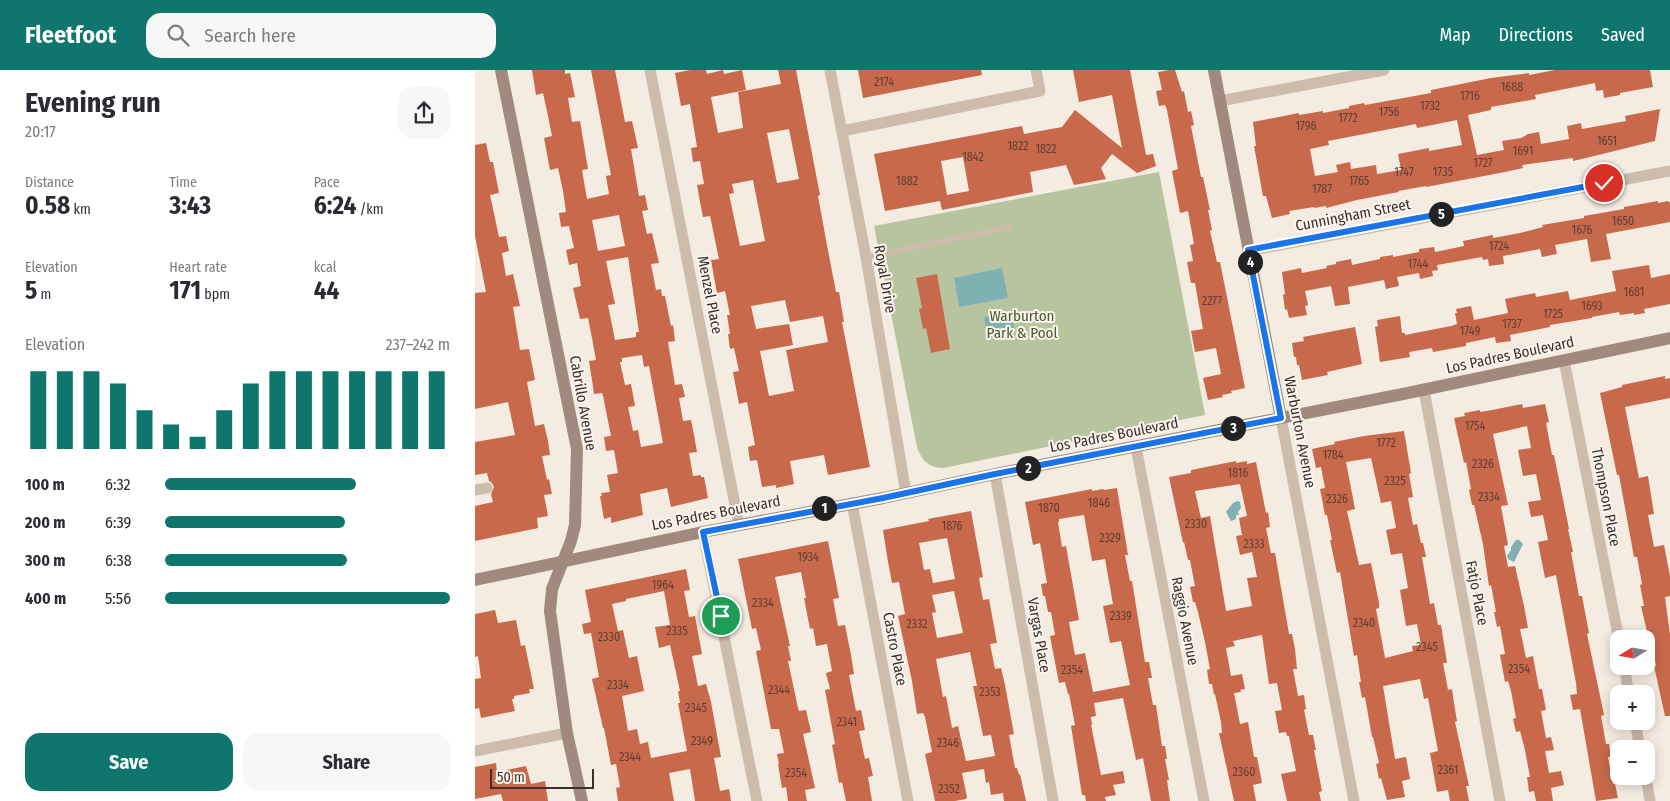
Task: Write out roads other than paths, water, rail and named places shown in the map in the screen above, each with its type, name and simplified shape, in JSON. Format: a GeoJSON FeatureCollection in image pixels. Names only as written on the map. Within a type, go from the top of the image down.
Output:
{"type":"FeatureCollection","features":[{"type":"Feature","properties":{"kind":"street","name":"Cabrillo Avenue"},"geometry":{"type":"LineString","coordinates":[[501,70],[577,449],[575,526],[552,588],[550,612],[567,733],[582,801]]}},
{"type":"Feature","properties":{"kind":"street","name":"Menzel Place"},"geometry":{"type":"LineString","coordinates":[[650,70],[739,525]]}},
{"type":"Feature","properties":{"kind":"street","name":"Royal Drive"},"geometry":{"type":"LineString","coordinates":[[831,70],[866,257],[906,493]]}},
{"type":"Feature","properties":{"kind":"street"},"geometry":{"type":"LineString","coordinates":[[842,131],[1040,91],[1036,70]]}},
{"type":"Feature","properties":{"kind":"street","name":"Warburton Avenue"},"geometry":{"type":"LineString","coordinates":[[1214,70],[1354,801]]}},
{"type":"Feature","properties":{"kind":"street"},"geometry":{"type":"LineString","coordinates":[[1220,101],[1384,70]]}},
{"type":"Feature","properties":{"kind":"street","name":"Cunningham Street"},"geometry":{"type":"LineString","coordinates":[[1248,250],[1670,171]]}},
{"type":"Feature","properties":{"kind":"street","name":"Los Padres Boulevard"},"geometry":{"type":"LineString","coordinates":[[475,580],[703,532],[1424,390],[1670,338]]}},
{"type":"Feature","properties":{"kind":"street","name":"Thompson Place"},"geometry":{"type":"LineString","coordinates":[[1564,360],[1617,630]]}},
{"type":"Feature","properties":{"kind":"street","name":"Fatjo Place"},"geometry":{"type":"LineString","coordinates":[[1424,390],[1500,801]]}},
{"type":"Feature","properties":{"kind":"street","name":"Raggio Avenue"},"geometry":{"type":"LineString","coordinates":[[1136,447],[1204,801]]}},
{"type":"Feature","properties":{"kind":"street","name":"Vargas Place"},"geometry":{"type":"LineString","coordinates":[[995,474],[1053,801]]}},
{"type":"Feature","properties":{"kind":"street"},"geometry":{"type":"LineString","coordinates":[[475,490],[487,488]]}},
{"type":"Feature","properties":{"kind":"street","name":"Castro Place"},"geometry":{"type":"LineString","coordinates":[[851,503],[908,801]]}},
{"type":"Feature","properties":{"kind":"street"},"geometry":{"type":"LineString","coordinates":[[703,532],[757,801]]}},
{"type":"Feature","properties":{"kind":"street"},"geometry":{"type":"LineString","coordinates":[[475,751],[567,733]]}},
{"type":"Feature","properties":{"kind":"street"},"geometry":{"type":"LineString","coordinates":[[1648,785],[1651,801]]}},
{"type":"Feature","properties":{"kind":"lane"},"geometry":{"type":"LineString","coordinates":[[866,257],[1010,227]]}},
{"type":"Feature","properties":{"kind":"water"},"geometry":{"type":"Polygon","coordinates":[[[1002,268],[1008,298],[959,307],[954,278],[1002,268]]]}},
{"type":"Feature","properties":{"kind":"water"},"geometry":{"type":"Polygon","coordinates":[[[1011,312],[1015,332],[988,337],[984,317],[1011,312]]]}},
{"type":"Feature","properties":{"kind":"water"},"geometry":{"type":"Polygon","coordinates":[[[1237,501],[1240,502],[1241,508],[1238,512],[1239,515],[1236,515],[1236,519],[1231,521],[1226,512],[1237,501]]]}},
{"type":"Feature","properties":{"kind":"water"},"geometry":{"type":"Polygon","coordinates":[[[1516,540],[1523,544],[1514,562],[1508,559],[1507,556],[1516,540]]]}},
{"type":"Feature","properties":{"kind":"park label","name":"Warburton Park & Pool"},"geometry":{"type":"Point","coordinates":[1022,324]}}]}
